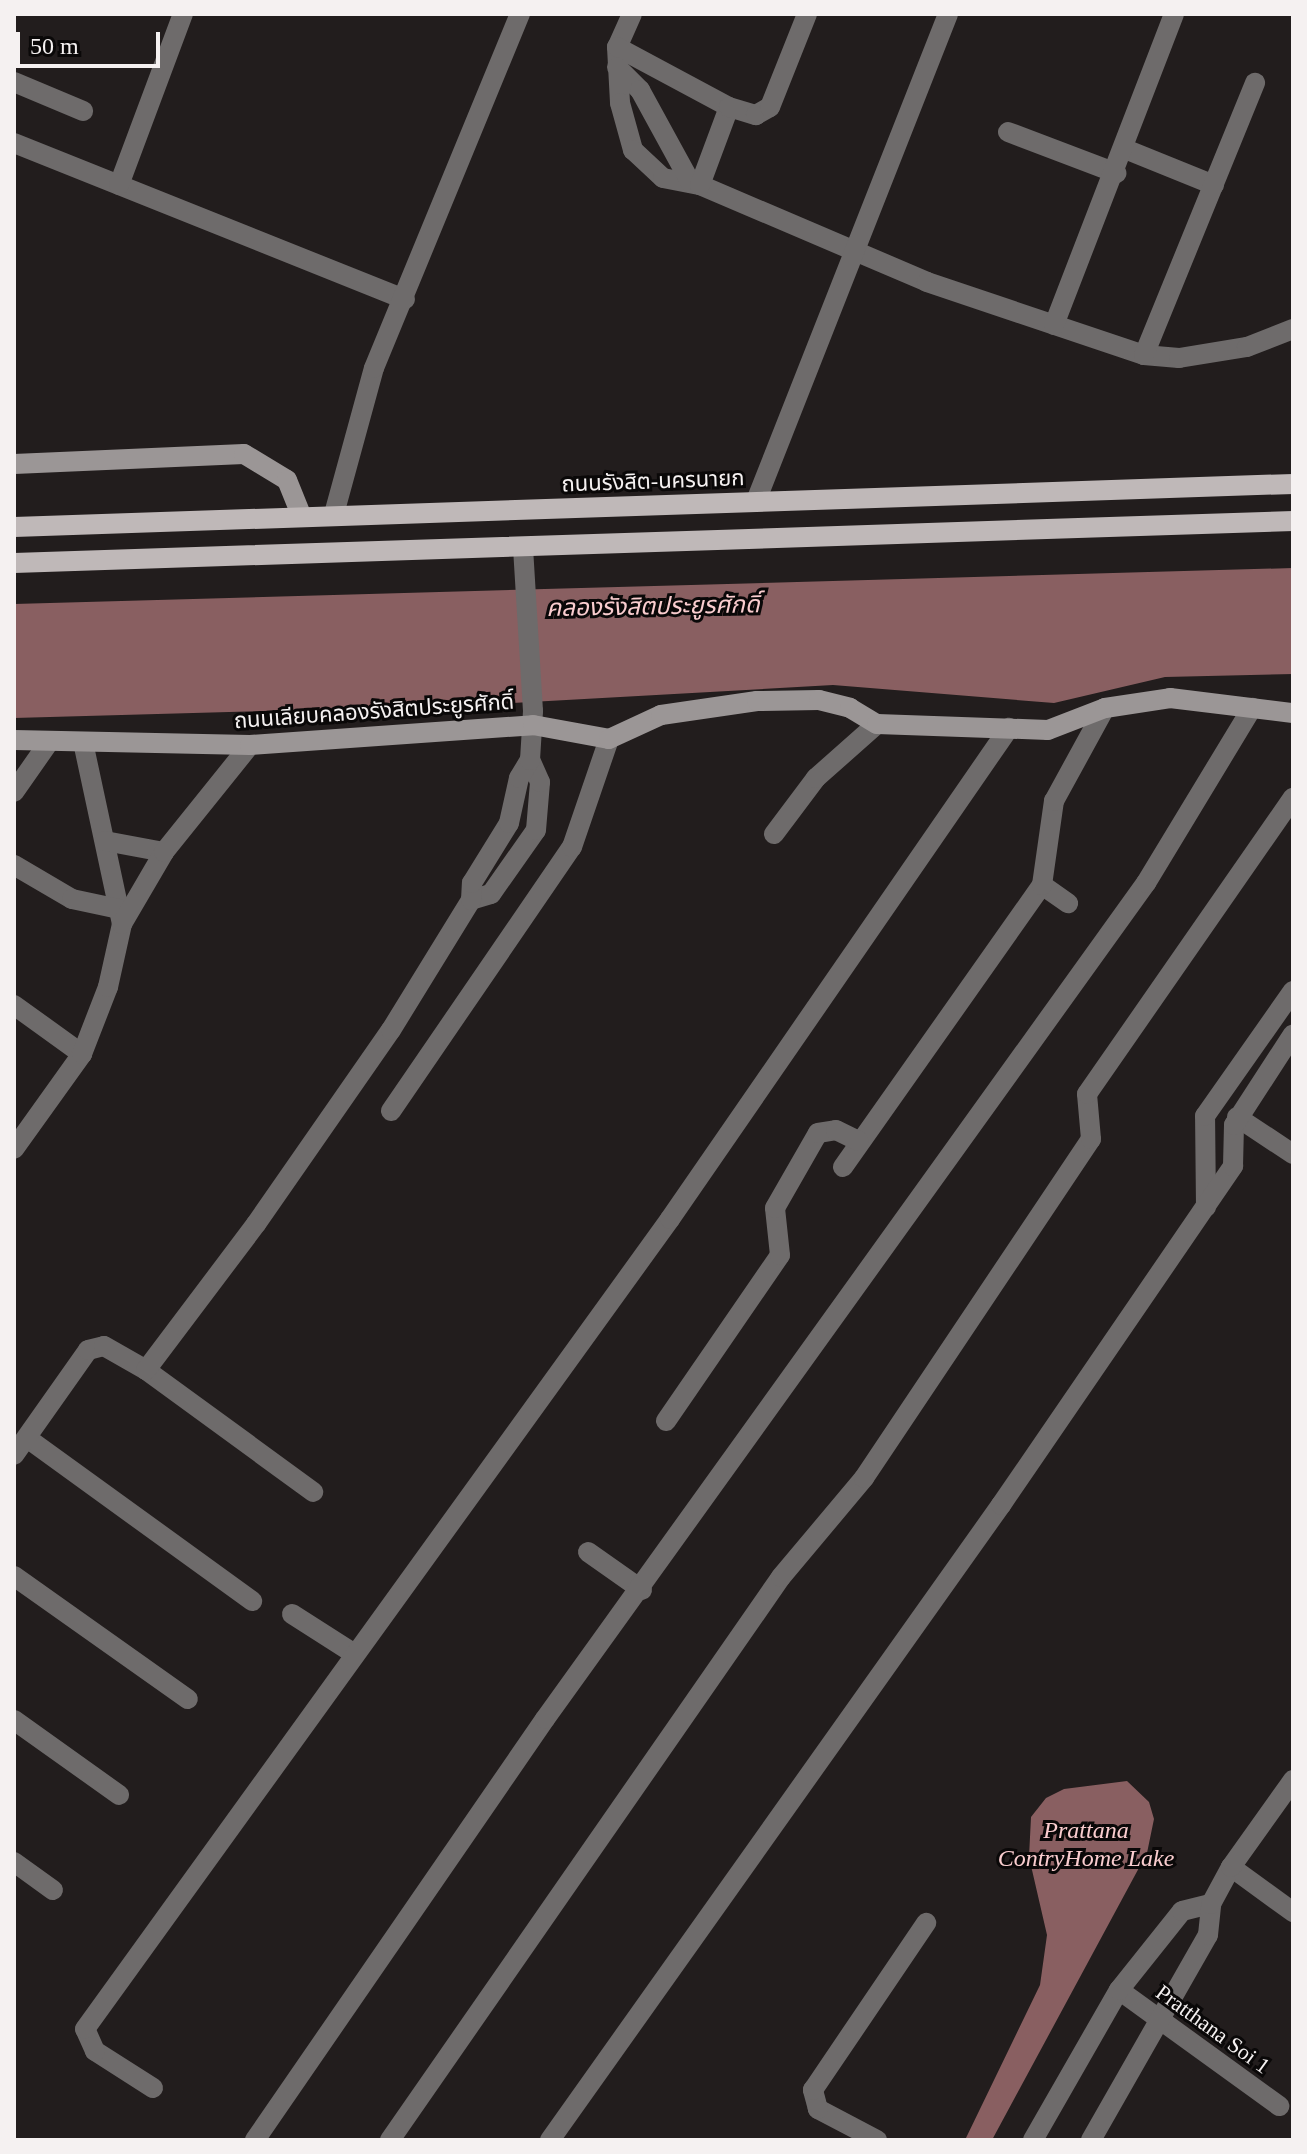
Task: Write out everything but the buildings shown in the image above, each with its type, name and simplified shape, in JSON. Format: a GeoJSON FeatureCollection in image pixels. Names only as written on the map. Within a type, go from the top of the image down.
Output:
{"type":"FeatureCollection","features":[{"type":"Feature","properties":{"kind":"main road","name":"ถนนรังสิต-นครนายก"},"geometry":{"type":"LineString","coordinates":[[14,527],[1293,484]]}},
{"type":"Feature","properties":{"kind":"main road"},"geometry":{"type":"LineString","coordinates":[[14,563],[525,559],[1293,521]]}},
{"type":"Feature","properties":{"kind":"street"},"geometry":{"type":"LineString","coordinates":[[119,185],[183,14]]}},
{"type":"Feature","properties":{"kind":"street"},"geometry":{"type":"LineString","coordinates":[[334,514],[374,368],[520,14]]}},
{"type":"Feature","properties":{"kind":"street"},"geometry":{"type":"LineString","coordinates":[[632,14],[617,57],[633,150],[663,178],[695,184],[927,282],[1144,355],[1179,358],[1247,347],[1293,329]]}},
{"type":"Feature","properties":{"kind":"street"},"geometry":{"type":"LineString","coordinates":[[617,57],[729,107],[756,115],[770,107],[807,14]]}},
{"type":"Feature","properties":{"kind":"street"},"geometry":{"type":"LineString","coordinates":[[756,501],[948,14]]}},
{"type":"Feature","properties":{"kind":"street"},"geometry":{"type":"LineString","coordinates":[[1054,325],[1116,173],[1174,14]]}},
{"type":"Feature","properties":{"kind":"street"},"geometry":{"type":"LineString","coordinates":[[617,57],[695,184]]}},
{"type":"Feature","properties":{"kind":"street"},"geometry":{"type":"LineString","coordinates":[[14,82],[83,111]]}},
{"type":"Feature","properties":{"kind":"street"},"geometry":{"type":"LineString","coordinates":[[1144,355],[1255,83]]}},
{"type":"Feature","properties":{"kind":"street"},"geometry":{"type":"LineString","coordinates":[[695,184],[729,107]]}},
{"type":"Feature","properties":{"kind":"street"},"geometry":{"type":"LineString","coordinates":[[1008,132],[1116,173]]}},
{"type":"Feature","properties":{"kind":"street"},"geometry":{"type":"LineString","coordinates":[[14,143],[405,299]]}},
{"type":"Feature","properties":{"kind":"street"},"geometry":{"type":"LineString","coordinates":[[1125,149],[1214,185]]}},
{"type":"Feature","properties":{"kind":"street"},"geometry":{"type":"LineString","coordinates":[[14,464],[244,454],[287,480],[301,515]]}},
{"type":"Feature","properties":{"kind":"street"},"geometry":{"type":"LineString","coordinates":[[146,1370],[256,1224],[373,1056],[471,900],[491,894],[536,830],[540,782],[530,760],[533,718],[525,559]]}},
{"type":"Feature","properties":{"kind":"street"},"geometry":{"type":"LineString","coordinates":[[391,1111],[572,847],[609,739],[661,715],[757,701],[819,700],[850,708],[877,724],[1048,730],[1105,708],[1170,698],[1293,713]]}},
{"type":"Feature","properties":{"kind":"street"},"geometry":{"type":"LineString","coordinates":[[843,1167],[1042,885],[1054,801],[1105,708]]}},
{"type":"Feature","properties":{"kind":"street"},"geometry":{"type":"LineString","coordinates":[[255,2140],[545,1719],[642,1590],[1146,883],[1252,708]]}},
{"type":"Feature","properties":{"kind":"street","name":"ถนนเลียบคลองรังสิตประยูรศักดิ์"},"geometry":{"type":"LineString","coordinates":[[14,740],[250,745],[533,718],[609,739]]}},
{"type":"Feature","properties":{"kind":"street"},"geometry":{"type":"LineString","coordinates":[[774,834],[816,778],[877,724]]}},
{"type":"Feature","properties":{"kind":"street"},"geometry":{"type":"LineString","coordinates":[[153,2088],[95,2051],[85,2029],[203,1871],[353,1653],[670,1219],[1009,728]]}},
{"type":"Feature","properties":{"kind":"street"},"geometry":{"type":"LineString","coordinates":[[14,792],[49,742]]}},
{"type":"Feature","properties":{"kind":"street"},"geometry":{"type":"LineString","coordinates":[[14,1149],[82,1054],[108,987],[121,917],[83,742]]}},
{"type":"Feature","properties":{"kind":"street"},"geometry":{"type":"LineString","coordinates":[[121,917],[164,852],[250,745]]}},
{"type":"Feature","properties":{"kind":"street"},"geometry":{"type":"LineString","coordinates":[[390,2140],[781,1577],[873,1465],[1091,1139],[1087,1094],[1293,798]]}},
{"type":"Feature","properties":{"kind":"street"},"geometry":{"type":"LineString","coordinates":[[105,841],[164,852]]}},
{"type":"Feature","properties":{"kind":"street"},"geometry":{"type":"LineString","coordinates":[[14,865],[72,899],[121,917]]}},
{"type":"Feature","properties":{"kind":"street"},"geometry":{"type":"LineString","coordinates":[[1042,885],[1068,903]]}},
{"type":"Feature","properties":{"kind":"street"},"geometry":{"type":"LineString","coordinates":[[1206,1207],[1205,1116],[1293,991]]}},
{"type":"Feature","properties":{"kind":"street"},"geometry":{"type":"LineString","coordinates":[[14,1005],[82,1054]]}},
{"type":"Feature","properties":{"kind":"street"},"geometry":{"type":"LineString","coordinates":[[550,2140],[1206,1207],[1233,1166],[1237,1117],[1293,1034]]}},
{"type":"Feature","properties":{"kind":"street"},"geometry":{"type":"LineString","coordinates":[[1237,1117],[1293,1154]]}},
{"type":"Feature","properties":{"kind":"street"},"geometry":{"type":"LineString","coordinates":[[666,1421],[780,1255],[775,1208],[818,1133],[836,1130],[859,1141]]}},
{"type":"Feature","properties":{"kind":"street"},"geometry":{"type":"LineString","coordinates":[[14,1455],[88,1350],[104,1346],[146,1370],[313,1492]]}},
{"type":"Feature","properties":{"kind":"street"},"geometry":{"type":"LineString","coordinates":[[27,1438],[252,1601]]}},
{"type":"Feature","properties":{"kind":"street"},"geometry":{"type":"LineString","coordinates":[[588,1552],[642,1590]]}},
{"type":"Feature","properties":{"kind":"street"},"geometry":{"type":"LineString","coordinates":[[14,1576],[188,1699]]}},
{"type":"Feature","properties":{"kind":"street"},"geometry":{"type":"LineString","coordinates":[[292,1614],[353,1653]]}},
{"type":"Feature","properties":{"kind":"street"},"geometry":{"type":"LineString","coordinates":[[14,1720],[119,1795]]}},
{"type":"Feature","properties":{"kind":"street"},"geometry":{"type":"LineString","coordinates":[[1091,2140],[1208,1935],[1211,1904],[1231,1867],[1293,1780]]}},
{"type":"Feature","properties":{"kind":"street"},"geometry":{"type":"LineString","coordinates":[[14,1862],[53,1890]]}},
{"type":"Feature","properties":{"kind":"street"},"geometry":{"type":"LineString","coordinates":[[1231,1867],[1293,1912]]}},
{"type":"Feature","properties":{"kind":"street"},"geometry":{"type":"LineString","coordinates":[[1033,2140],[1119,1990],[1182,1911],[1211,1904]]}},
{"type":"Feature","properties":{"kind":"street"},"geometry":{"type":"LineString","coordinates":[[877,2140],[818,2109],[812,2098],[818,2078],[926,1923]]}},
{"type":"Feature","properties":{"kind":"street","name":"Pratthana Soi 1"},"geometry":{"type":"LineString","coordinates":[[1119,1990],[1279,2106]]}},
{"type":"Feature","properties":{"kind":"water","name":"คลองรังสิตประยูรศักดิ์"},"geometry":{"type":"Polygon","coordinates":[[[1293,568],[1293,674],[1165,677],[1054,703],[833,685],[478,705],[14,718],[14,604],[1293,568]]]}},
{"type":"Feature","properties":{"kind":"water","name":"Prattana ContryHome Lake"},"geometry":{"type":"Polygon","coordinates":[[[1127,1781],[1149,1802],[1154,1819],[1147,1853],[992,2140],[965,2140],[1040,1985],[1047,1935],[1029,1857],[1031,1817],[1046,1798],[1064,1789],[1127,1781]]]}}]}
